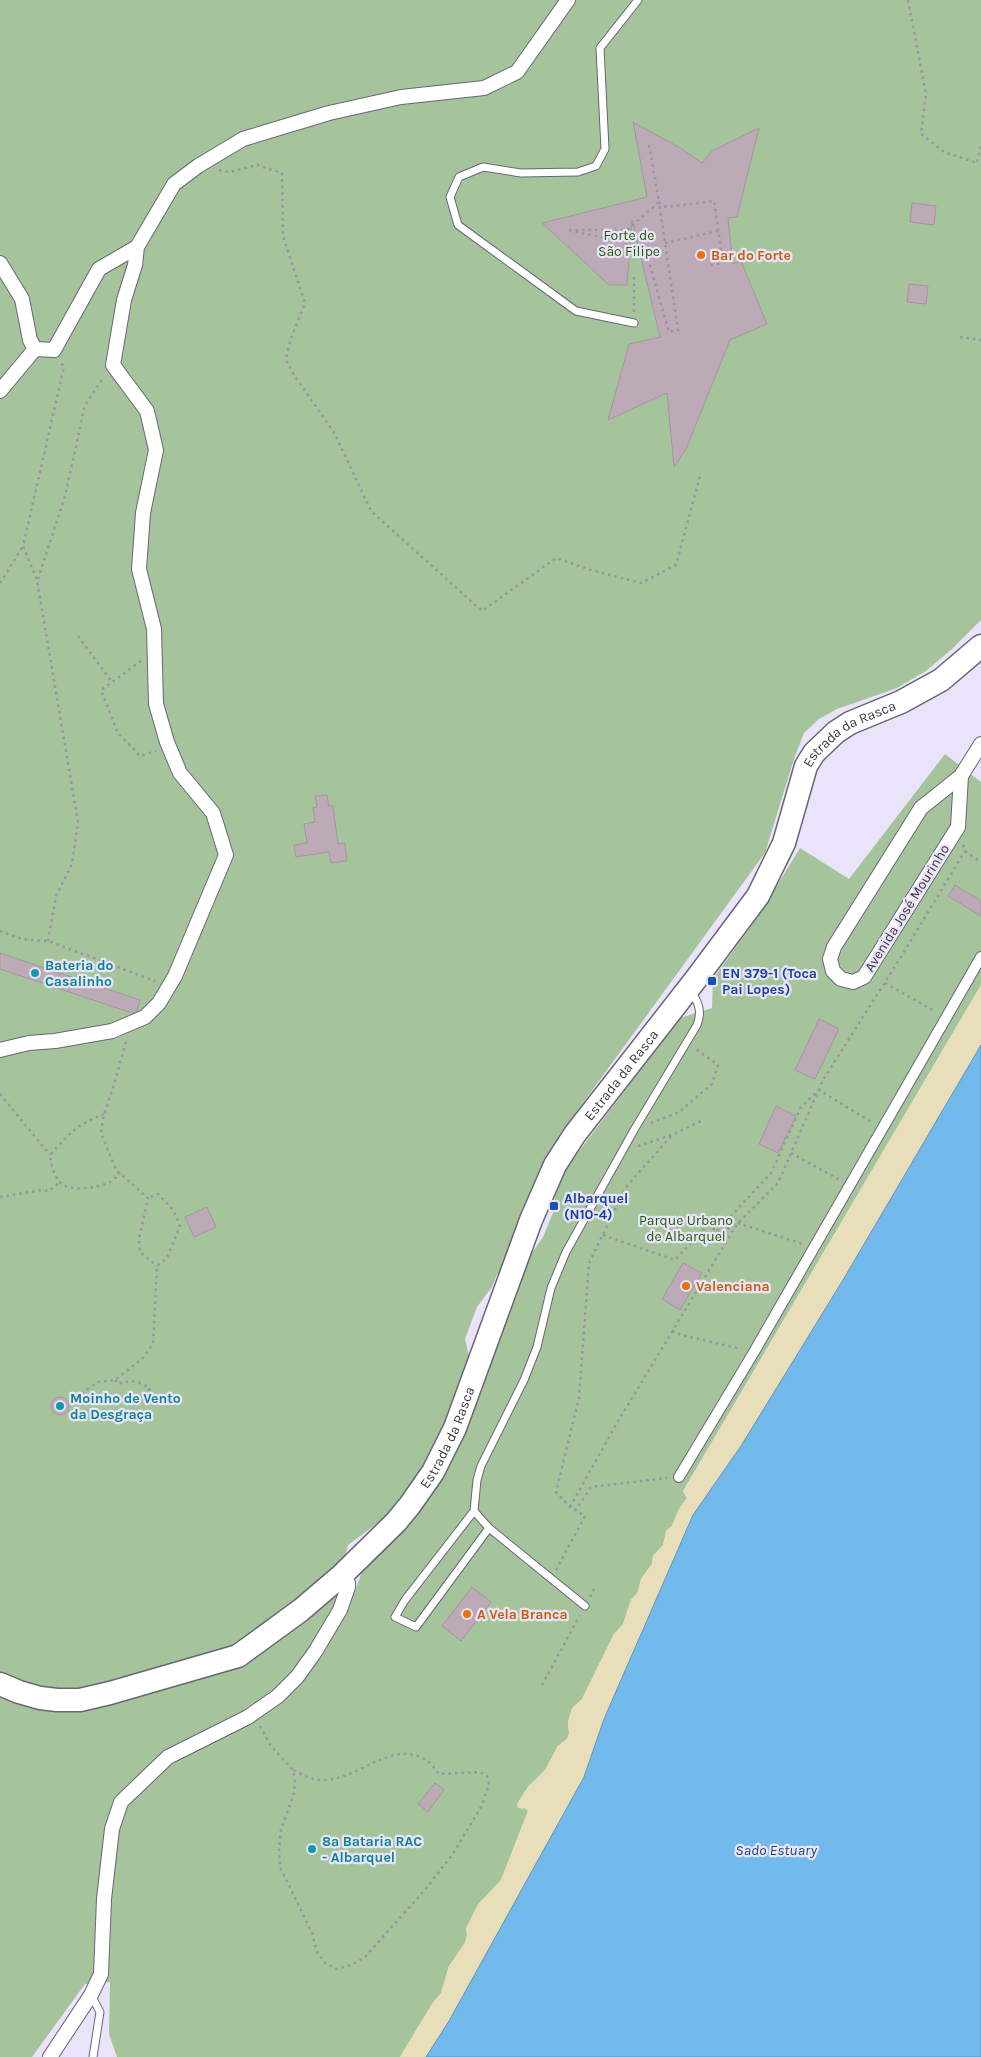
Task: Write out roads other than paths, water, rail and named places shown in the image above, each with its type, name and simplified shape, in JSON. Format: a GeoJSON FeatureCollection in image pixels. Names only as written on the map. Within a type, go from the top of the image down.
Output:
{"type":"FeatureCollection","features":[{"type":"Feature","properties":{"kind":"main road","name":"Estrada da Rasca"},"geometry":{"type":"LineString","coordinates":[[0,1684],[40,1698],[80,1700],[238,1656],[301,1610],[342,1575],[396,1522],[433,1472],[461,1413],[531,1220],[555,1165],[575,1134],[740,922],[769,875],[784,843],[806,766],[814,753],[831,736],[850,723],[901,702],[941,680],[981,646]]}},
{"type":"Feature","properties":{"kind":"street"},"geometry":{"type":"LineString","coordinates":[[0,1050],[112,1031],[145,1017],[160,1003],[175,976],[226,855],[213,813],[180,773],[169,747],[156,704],[154,629],[139,569],[143,513],[156,450],[147,411],[112,365],[124,300],[135,265],[137,247],[174,184],[198,166],[243,139],[329,113],[401,97],[484,88],[517,72],[568,0]]}},
{"type":"Feature","properties":{"kind":"street"},"geometry":{"type":"LineString","coordinates":[[34,349],[54,350],[99,268],[137,247]]}},
{"type":"Feature","properties":{"kind":"street"},"geometry":{"type":"LineString","coordinates":[[0,263],[22,299],[30,340],[34,349]]}},
{"type":"Feature","properties":{"kind":"street"},"geometry":{"type":"LineString","coordinates":[[0,391],[34,349]]}},
{"type":"Feature","properties":{"kind":"street","name":"Avenida José Mourinho"},"geometry":{"type":"LineString","coordinates":[[961,776],[958,827],[864,977],[853,982],[841,979],[832,971],[830,959],[834,948],[920,808],[961,776],[981,744]]}},
{"type":"Feature","properties":{"kind":"street"},"geometry":{"type":"LineString","coordinates":[[679,1477],[754,1352],[981,957]]}},
{"type":"Feature","properties":{"kind":"street"},"geometry":{"type":"LineString","coordinates":[[50,2057],[91,1995],[102,1966],[104,1900],[112,1829],[121,1802],[168,1757],[269,1704],[296,1677],[315,1652],[340,1610],[348,1583],[342,1575]]}},
{"type":"Feature","properties":{"kind":"lane"},"geometry":{"type":"LineString","coordinates":[[634,323],[576,311],[458,225],[450,197],[459,177],[483,167],[520,173],[578,172],[596,166],[605,148],[600,48],[638,0]]}},
{"type":"Feature","properties":{"kind":"lane"},"geometry":{"type":"LineString","coordinates":[[489,1528],[416,1628],[395,1617],[405,1600],[474,1511],[477,1480],[481,1466],[524,1380],[537,1347],[556,1273],[634,1130],[697,1025],[700,1011],[699,1004],[689,988]]}},
{"type":"Feature","properties":{"kind":"lane"},"geometry":{"type":"LineString","coordinates":[[474,1511],[489,1528],[585,1606]]}},
{"type":"Feature","properties":{"kind":"lane"},"geometry":{"type":"LineString","coordinates":[[91,1995],[100,2012],[93,2057]]}},
{"type":"Feature","properties":{"kind":"water","name":"Sado Estuary"},"geometry":{"type":"Polygon","coordinates":[[[981,1045],[981,2057],[426,2057],[449,2021],[584,1777],[604,1719],[693,1515],[741,1446],[843,1280],[981,1045]]]}},
{"type":"Feature","properties":{"kind":"place","name":"Bar do Forte"},"geometry":{"type":"Point","coordinates":[701,255]}},
{"type":"Feature","properties":{"kind":"place","name":"Bateria do Casalinho"},"geometry":{"type":"Point","coordinates":[35,973]}},
{"type":"Feature","properties":{"kind":"place","name":"EN 379-1 (Toca Pai Lopes)"},"geometry":{"type":"Point","coordinates":[712,981]}},
{"type":"Feature","properties":{"kind":"place","name":"Albarquel (N10-4)"},"geometry":{"type":"Point","coordinates":[554,1206]}},
{"type":"Feature","properties":{"kind":"place","name":"Valenciana"},"geometry":{"type":"Point","coordinates":[686,1286]}},
{"type":"Feature","properties":{"kind":"place","name":"Moinho de Vento da Desgraça"},"geometry":{"type":"Point","coordinates":[60,1406]}},
{"type":"Feature","properties":{"kind":"place","name":"A Vela Branca"},"geometry":{"type":"Point","coordinates":[467,1614]}},
{"type":"Feature","properties":{"kind":"place","name":"8ª Bataria RAC - Albarquel"},"geometry":{"type":"Point","coordinates":[312,1849]}},
{"type":"Feature","properties":{"kind":"park label","name":"Forte de São Filipe"},"geometry":{"type":"Point","coordinates":[629,244]}},
{"type":"Feature","properties":{"kind":"park label","name":"Parque Urbano de Albarquel"},"geometry":{"type":"Point","coordinates":[686,1228]}}]}
